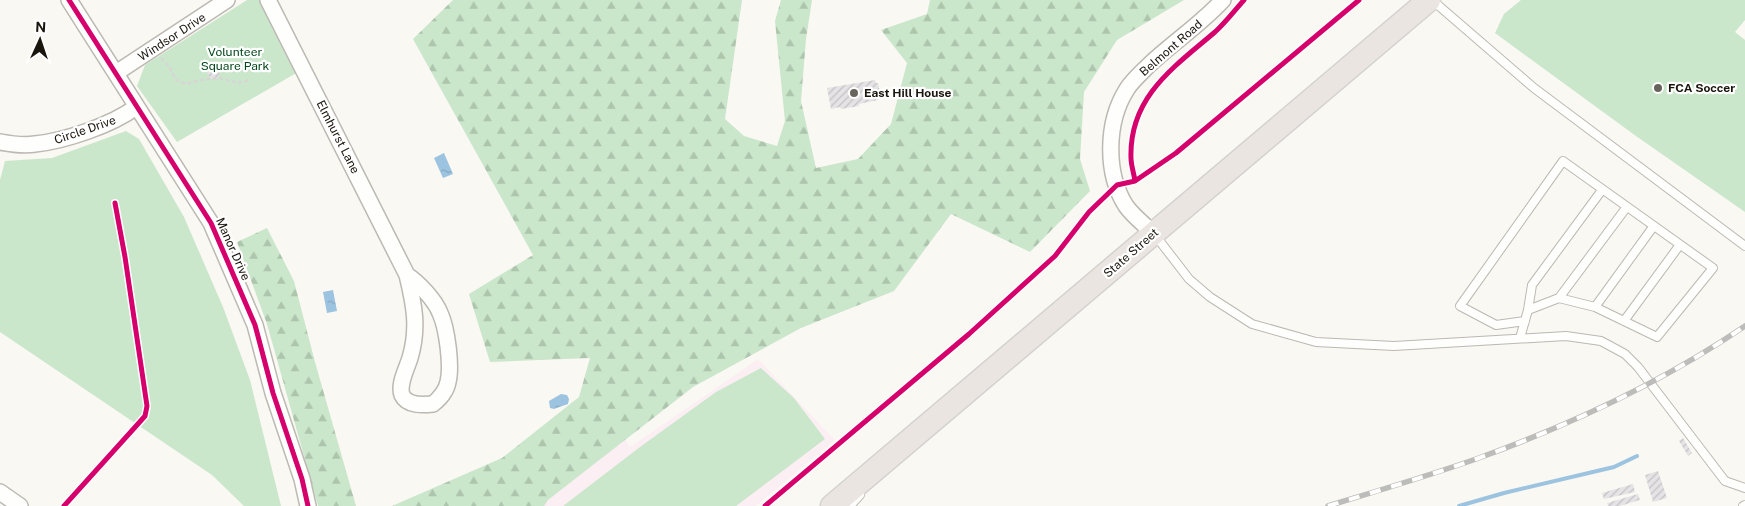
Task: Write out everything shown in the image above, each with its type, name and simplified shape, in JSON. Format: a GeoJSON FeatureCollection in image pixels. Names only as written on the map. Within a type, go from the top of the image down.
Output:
{"type":"FeatureCollection","features":[{"type":"Feature","properties":{"kind":"main road","name":"State Street"},"geometry":{"type":"LineString","coordinates":[[832,506],[1431,0]]}},
{"type":"Feature","properties":{"kind":"street","name":"Manor Drive"},"geometry":{"type":"LineString","coordinates":[[69,0],[211,223],[255,326],[273,393],[302,479],[308,506]]}},
{"type":"Feature","properties":{"kind":"street","name":"Windsor Drive"},"geometry":{"type":"LineString","coordinates":[[116,73],[227,0]]}},
{"type":"Feature","properties":{"kind":"street","name":"Elmhurst Lane"},"geometry":{"type":"LineString","coordinates":[[268,0],[407,275],[415,310],[415,328],[411,356],[401,384],[401,394],[406,400],[416,404],[433,404],[445,392],[449,381],[446,330],[440,311],[417,281],[407,275]]}},
{"type":"Feature","properties":{"kind":"street","name":"Belmont Road"},"geometry":{"type":"LineString","coordinates":[[1153,233],[1127,206],[1114,177],[1111,147],[1115,114],[1127,88],[1148,66],[1210,15],[1222,0]]}},
{"type":"Feature","properties":{"kind":"street","name":"Circle Drive"},"geometry":{"type":"LineString","coordinates":[[0,142],[33,144],[54,141],[122,117],[136,107]]}},
{"type":"Feature","properties":{"kind":"street"},"geometry":{"type":"LineString","coordinates":[[0,492],[20,506]]}},
{"type":"Feature","properties":{"kind":"lane"},"geometry":{"type":"LineString","coordinates":[[1431,0],[1534,88],[1745,246]]}},
{"type":"Feature","properties":{"kind":"lane"},"geometry":{"type":"LineString","coordinates":[[1525,321],[1496,324],[1460,306],[1562,161],[1679,246],[1713,268],[1657,337],[1595,307],[1559,298]]}},
{"type":"Feature","properties":{"kind":"lane"},"geometry":{"type":"LineString","coordinates":[[1520,338],[1528,310],[1532,285],[1602,190]]}},
{"type":"Feature","properties":{"kind":"lane"},"geometry":{"type":"LineString","coordinates":[[1528,310],[1559,298],[1626,208]]}},
{"type":"Feature","properties":{"kind":"lane"},"geometry":{"type":"LineString","coordinates":[[1595,307],[1653,226]]}},
{"type":"Feature","properties":{"kind":"lane"},"geometry":{"type":"LineString","coordinates":[[1153,233],[1189,279],[1210,297],[1252,324],[1316,342],[1394,346],[1566,336],[1601,341],[1625,354],[1651,382],[1725,481],[1745,488]]}},
{"type":"Feature","properties":{"kind":"lane"},"geometry":{"type":"LineString","coordinates":[[1624,321],[1679,246]]}},
{"type":"Feature","properties":{"kind":"lane"},"geometry":{"type":"LineString","coordinates":[[850,506],[903,447]]}},
{"type":"Feature","properties":{"kind":"path"},"geometry":{"type":"LineString","coordinates":[[153,49],[170,68],[176,80],[186,84],[200,80],[220,78],[238,83],[250,80]]}},
{"type":"Feature","properties":{"kind":"shaded area"},"geometry":{"type":"Polygon","coordinates":[[[758,359],[835,440],[756,506],[521,506],[622,434],[630,447],[758,359]]]}},
{"type":"Feature","properties":{"kind":"green space","name":"Volunteer Square Park"},"geometry":{"type":"Polygon","coordinates":[[[247,0],[259,0],[298,72],[177,142],[137,86],[145,65],[247,0]]]}},
{"type":"Feature","properties":{"kind":"green space"},"geometry":{"type":"Polygon","coordinates":[[[453,0],[742,0],[725,119],[744,136],[777,146],[785,121],[775,21],[781,0],[812,0],[806,39],[801,101],[816,168],[858,159],[891,124],[907,63],[881,30],[927,14],[930,0],[1184,0],[1117,40],[1084,92],[1080,159],[1090,191],[1030,252],[951,214],[894,291],[801,328],[693,387],[548,500],[544,506],[392,506],[502,458],[579,397],[590,358],[490,362],[469,294],[533,255],[413,39],[453,0]]]}},
{"type":"Feature","properties":{"kind":"green space","name":"FCA Soccer"},"geometry":{"type":"Polygon","coordinates":[[[1521,0],[1745,0],[1745,20],[1735,32],[1745,40],[1745,212],[1636,136],[1495,33],[1504,14],[1521,0]]]}},
{"type":"Feature","properties":{"kind":"green space"},"geometry":{"type":"Polygon","coordinates":[[[126,131],[139,139],[184,217],[223,307],[250,380],[281,506],[244,506],[212,475],[0,332],[0,180],[5,161],[52,158],[126,131]]]}},
{"type":"Feature","properties":{"kind":"green space"},"geometry":{"type":"Polygon","coordinates":[[[267,228],[294,281],[356,506],[318,506],[267,324],[237,242],[267,228]]]}},
{"type":"Feature","properties":{"kind":"green space"},"geometry":{"type":"Polygon","coordinates":[[[761,368],[794,398],[825,439],[736,506],[563,506],[716,392],[761,368]]]}},
{"type":"Feature","properties":{"kind":"water"},"geometry":{"type":"Polygon","coordinates":[[[444,153],[453,174],[443,178],[434,158],[444,153]]]}},
{"type":"Feature","properties":{"kind":"water"},"geometry":{"type":"Polygon","coordinates":[[[333,290],[337,311],[327,313],[323,292],[333,290]]]}},
{"type":"Feature","properties":{"kind":"water"},"geometry":{"type":"Polygon","coordinates":[[[561,394],[567,395],[569,399],[568,404],[554,409],[550,408],[549,401],[561,394]]]}},
{"type":"Feature","properties":{"kind":"building"},"geometry":{"type":"Polygon","coordinates":[[[217,67],[220,73],[217,79],[211,79],[207,73],[210,68],[217,67]]]}},
{"type":"Feature","properties":{"kind":"building","name":"East Hill House"},"geometry":{"type":"Polygon","coordinates":[[[875,80],[878,83],[881,97],[878,100],[859,104],[859,106],[831,109],[827,88],[875,80]]]}},
{"type":"Feature","properties":{"kind":"building"},"geometry":{"type":"Polygon","coordinates":[[[1683,438],[1692,453],[1688,456],[1679,441],[1683,438]]]}},
{"type":"Feature","properties":{"kind":"building"},"geometry":{"type":"Polygon","coordinates":[[[1658,471],[1667,498],[1653,502],[1645,475],[1658,471]]]}},
{"type":"Feature","properties":{"kind":"building"},"geometry":{"type":"Polygon","coordinates":[[[1633,484],[1635,492],[1604,499],[1602,493],[1633,484]]]}},
{"type":"Feature","properties":{"kind":"building"},"geometry":{"type":"Polygon","coordinates":[[[1638,494],[1640,500],[1620,506],[1608,506],[1607,503],[1638,494]]]}},
{"type":"Feature","properties":{"kind":"waterway"},"geometry":{"type":"LineString","coordinates":[[1459,506],[1504,493],[1614,467],[1637,456]]}},
{"type":"Feature","properties":{"kind":"railway"},"geometry":{"type":"LineString","coordinates":[[1328,506],[1458,465],[1511,446],[1581,417],[1682,366],[1745,326]]}},
{"type":"Feature","properties":{"kind":"cycle path"},"geometry":{"type":"LineString","coordinates":[[69,0],[211,223],[255,325],[273,393],[302,479],[308,506]]}},
{"type":"Feature","properties":{"kind":"cycle path"},"geometry":{"type":"LineString","coordinates":[[1135,181],[1131,161],[1132,137],[1146,101],[1170,71],[1219,28],[1244,0]]}},
{"type":"Feature","properties":{"kind":"cycle path"},"geometry":{"type":"LineString","coordinates":[[765,506],[969,334],[1055,256],[1089,212],[1117,185],[1135,181],[1176,153],[1359,0]]}},
{"type":"Feature","properties":{"kind":"cycle path"},"geometry":{"type":"LineString","coordinates":[[64,506],[145,416],[147,406],[115,203]]}},
{"type":"Feature","properties":{"kind":"place","name":"FCA Soccer"},"geometry":{"type":"Point","coordinates":[1658,88]}},
{"type":"Feature","properties":{"kind":"place","name":"East Hill House"},"geometry":{"type":"Point","coordinates":[854,93]}}]}
